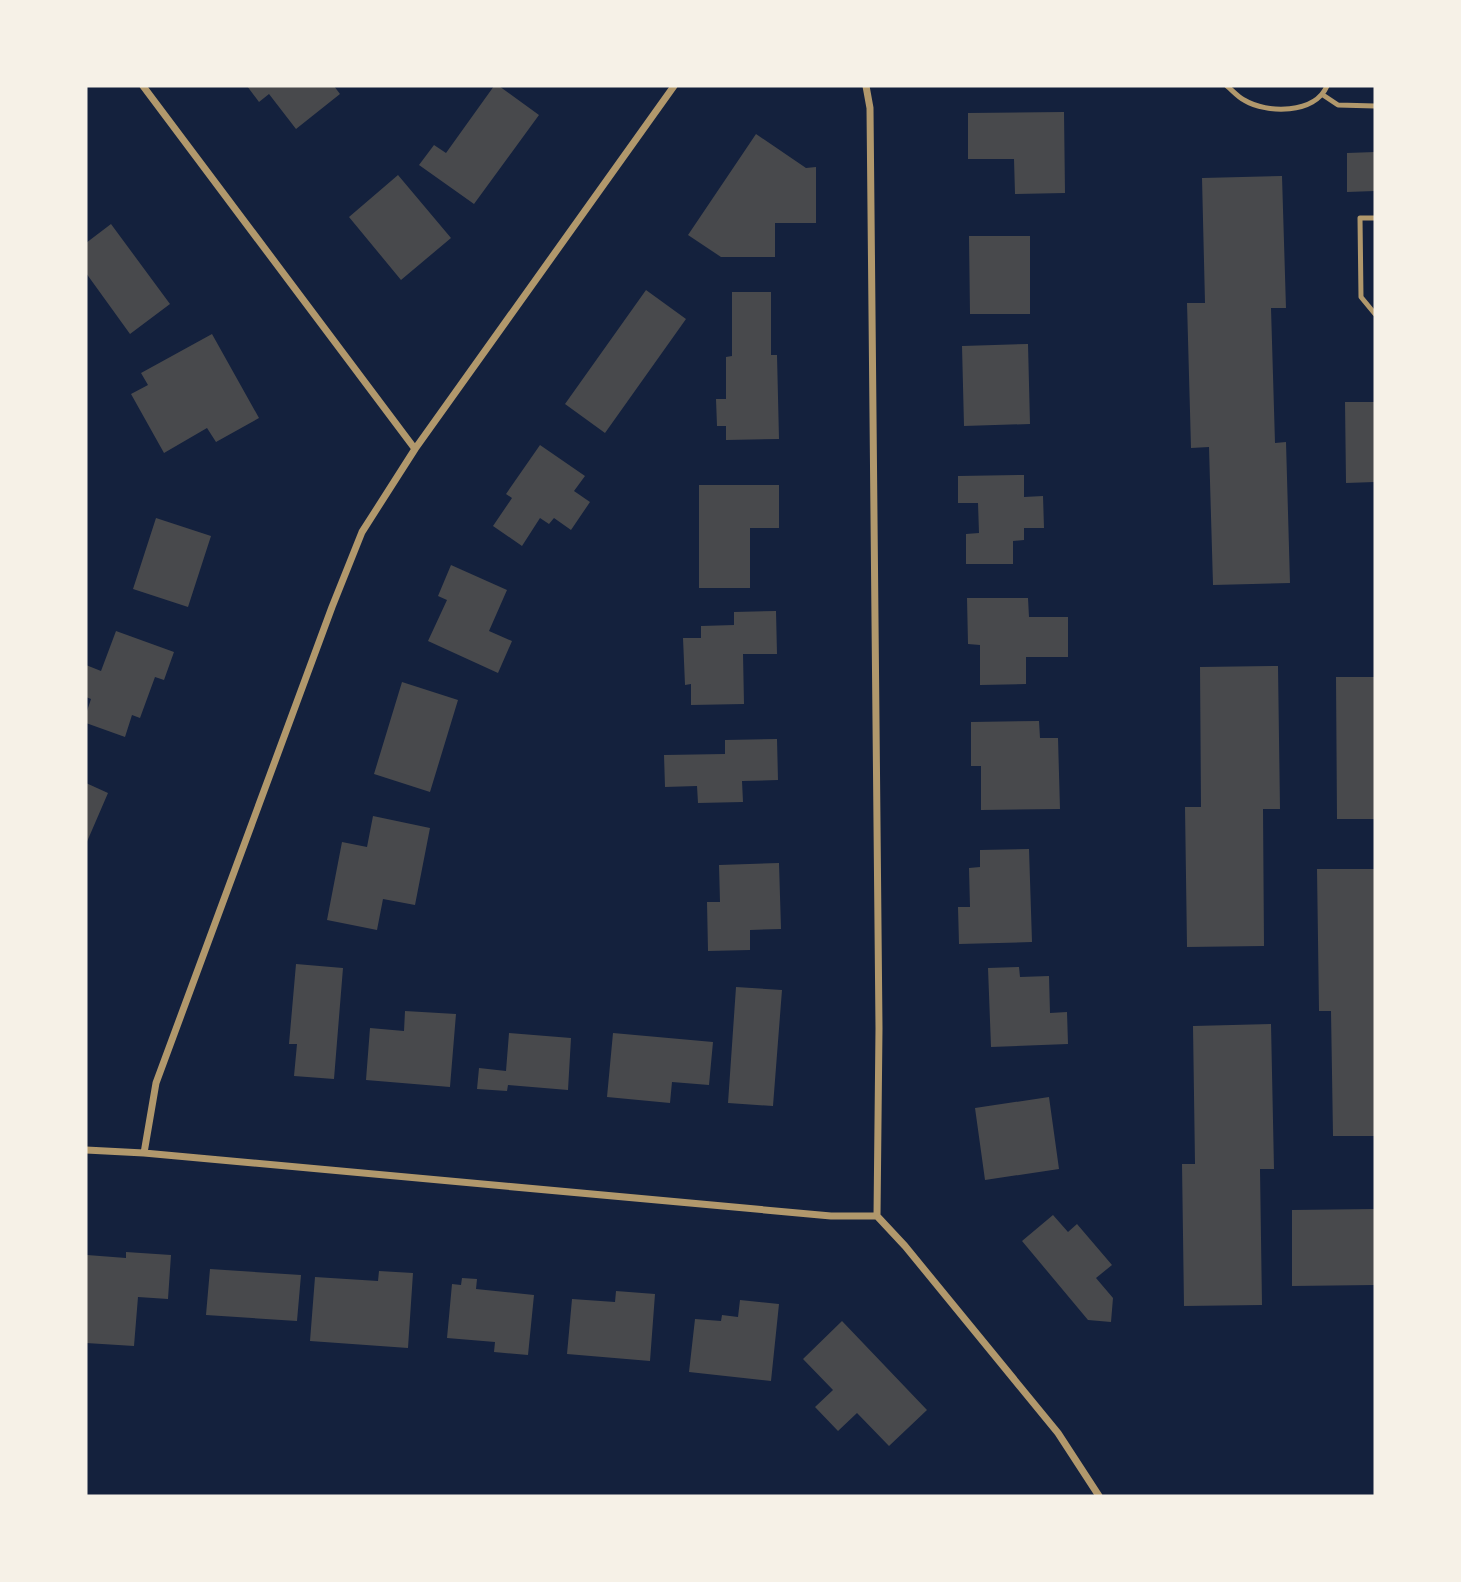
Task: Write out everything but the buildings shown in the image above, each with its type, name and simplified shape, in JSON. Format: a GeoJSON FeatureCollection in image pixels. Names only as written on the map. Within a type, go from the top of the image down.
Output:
{"type":"FeatureCollection","features":[{"type":"Feature","properties":{"kind":"street"},"geometry":{"type":"LineString","coordinates":[[143,86],[415,449]]}},
{"type":"Feature","properties":{"kind":"street"},"geometry":{"type":"LineString","coordinates":[[144,1153],[156,1083],[362,532],[415,449],[674,86]]}},
{"type":"Feature","properties":{"kind":"street"},"geometry":{"type":"LineString","coordinates":[[866,86],[870,108],[879,972],[877,1216],[905,1246],[1058,1433],[1099,1496]]}},
{"type":"Feature","properties":{"kind":"street"},"geometry":{"type":"LineString","coordinates":[[86,1150],[144,1153],[831,1216],[877,1216]]}},
{"type":"Feature","properties":{"kind":"lane"},"geometry":{"type":"LineString","coordinates":[[1227,86],[1244,101],[1274,110],[1299,107],[1323,95],[1327,86]]}},
{"type":"Feature","properties":{"kind":"lane"},"geometry":{"type":"LineString","coordinates":[[1323,95],[1338,105],[1375,106]]}},
{"type":"Feature","properties":{"kind":"lane"},"geometry":{"type":"LineString","coordinates":[[1375,218],[1360,218],[1361,298],[1375,314]]}}]}
